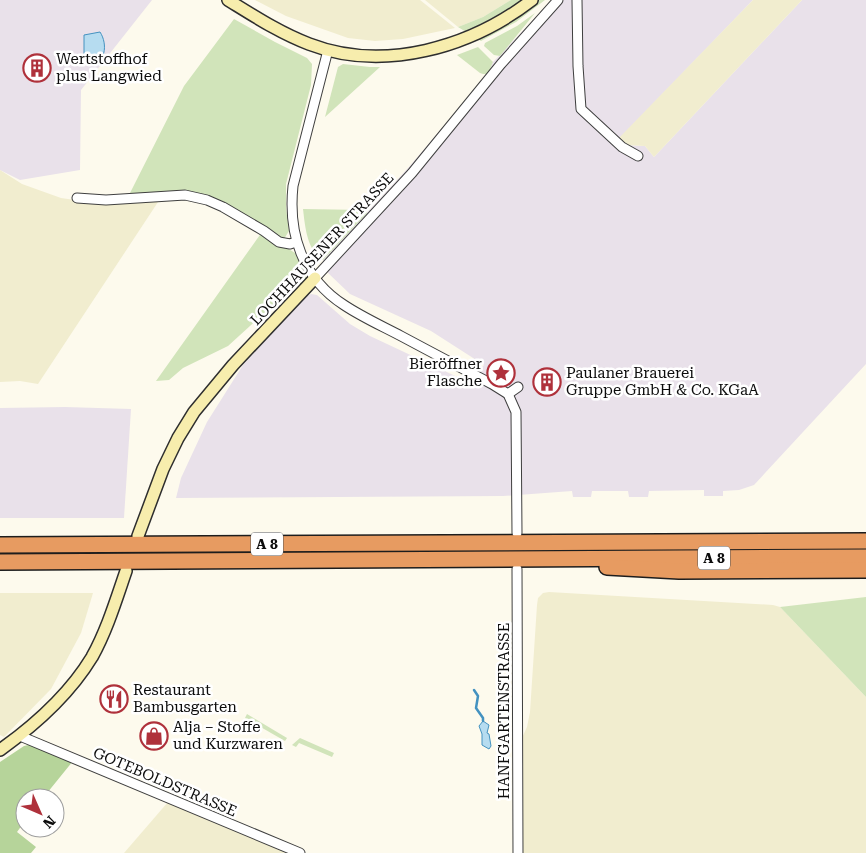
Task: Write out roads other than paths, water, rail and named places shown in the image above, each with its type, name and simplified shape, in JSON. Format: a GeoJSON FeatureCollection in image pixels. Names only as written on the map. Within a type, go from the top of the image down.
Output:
{"type":"FeatureCollection","features":[{"type":"Feature","properties":{"kind":"highway"},"geometry":{"type":"LineString","coordinates":[[832,541],[866,534]]}},
{"type":"Feature","properties":{"kind":"highway","name":"A 8"},"geometry":{"type":"LineString","coordinates":[[0,545],[866,541]]}},
{"type":"Feature","properties":{"kind":"highway","name":"A 8"},"geometry":{"type":"LineString","coordinates":[[0,562],[866,557]]}},
{"type":"Feature","properties":{"kind":"highway"},"geometry":{"type":"LineString","coordinates":[[562,558],[575,564],[659,570],[866,570]]}},
{"type":"Feature","properties":{"kind":"street"},"geometry":{"type":"LineString","coordinates":[[228,0],[286,34],[310,45],[328,50],[370,56],[421,52],[443,46],[485,30],[514,14],[532,0]]}},
{"type":"Feature","properties":{"kind":"street","name":"LOCHHAUSENER STRASSE"},"geometry":{"type":"LineString","coordinates":[[138,536],[162,469],[194,412],[234,365],[412,173],[501,64],[558,0]]}},
{"type":"Feature","properties":{"kind":"street"},"geometry":{"type":"LineString","coordinates":[[577,0],[581,109],[622,147],[638,156]]}},
{"type":"Feature","properties":{"kind":"street"},"geometry":{"type":"LineString","coordinates":[[328,50],[293,186],[291,207],[296,242],[315,278],[344,305],[508,394],[513,402],[517,423],[517,532]]}},
{"type":"Feature","properties":{"kind":"street"},"geometry":{"type":"LineString","coordinates":[[77,198],[106,200],[185,195],[196,197],[234,213],[279,242],[290,244],[296,242]]}},
{"type":"Feature","properties":{"kind":"street"},"geometry":{"type":"LineString","coordinates":[[508,394],[518,387]]}},
{"type":"Feature","properties":{"kind":"street","name":"HANFGARTENSTRASSE"},"geometry":{"type":"LineString","coordinates":[[518,568],[518,853]]}},
{"type":"Feature","properties":{"kind":"street"},"geometry":{"type":"LineString","coordinates":[[0,750],[20,736],[64,695],[82,672],[100,639],[126,571]]}},
{"type":"Feature","properties":{"kind":"street","name":"GOTEBOLDSTRASSE"},"geometry":{"type":"LineString","coordinates":[[20,736],[300,853]]}},
{"type":"Feature","properties":{"kind":"water"},"geometry":{"type":"Polygon","coordinates":[[[100,32],[104,42],[104,53],[99,62],[88,65],[84,58],[84,35],[100,32]]]}},
{"type":"Feature","properties":{"kind":"water"},"geometry":{"type":"Polygon","coordinates":[[[483,721],[489,725],[487,733],[489,734],[491,746],[489,749],[482,745],[482,734],[479,726],[483,721]]]}},
{"type":"Feature","properties":{"kind":"waterway"},"geometry":{"type":"LineString","coordinates":[[474,690],[478,696],[476,708],[483,721]]}},
{"type":"Feature","properties":{"kind":"place","name":"Wertstoffhof plus Langwied"},"geometry":{"type":"Point","coordinates":[37,68]}},
{"type":"Feature","properties":{"kind":"place","name":"Bieröffner Flasche"},"geometry":{"type":"Point","coordinates":[501,373]}},
{"type":"Feature","properties":{"kind":"place","name":"Paulaner Brauerei Gruppe GmbH & Co. KGaA"},"geometry":{"type":"Point","coordinates":[547,382]}},
{"type":"Feature","properties":{"kind":"place","name":"Restaurant Bambusgarten"},"geometry":{"type":"Point","coordinates":[114,699]}},
{"type":"Feature","properties":{"kind":"place","name":"Alja – Stoffe und Kurzwaren"},"geometry":{"type":"Point","coordinates":[154,736]}}]}
